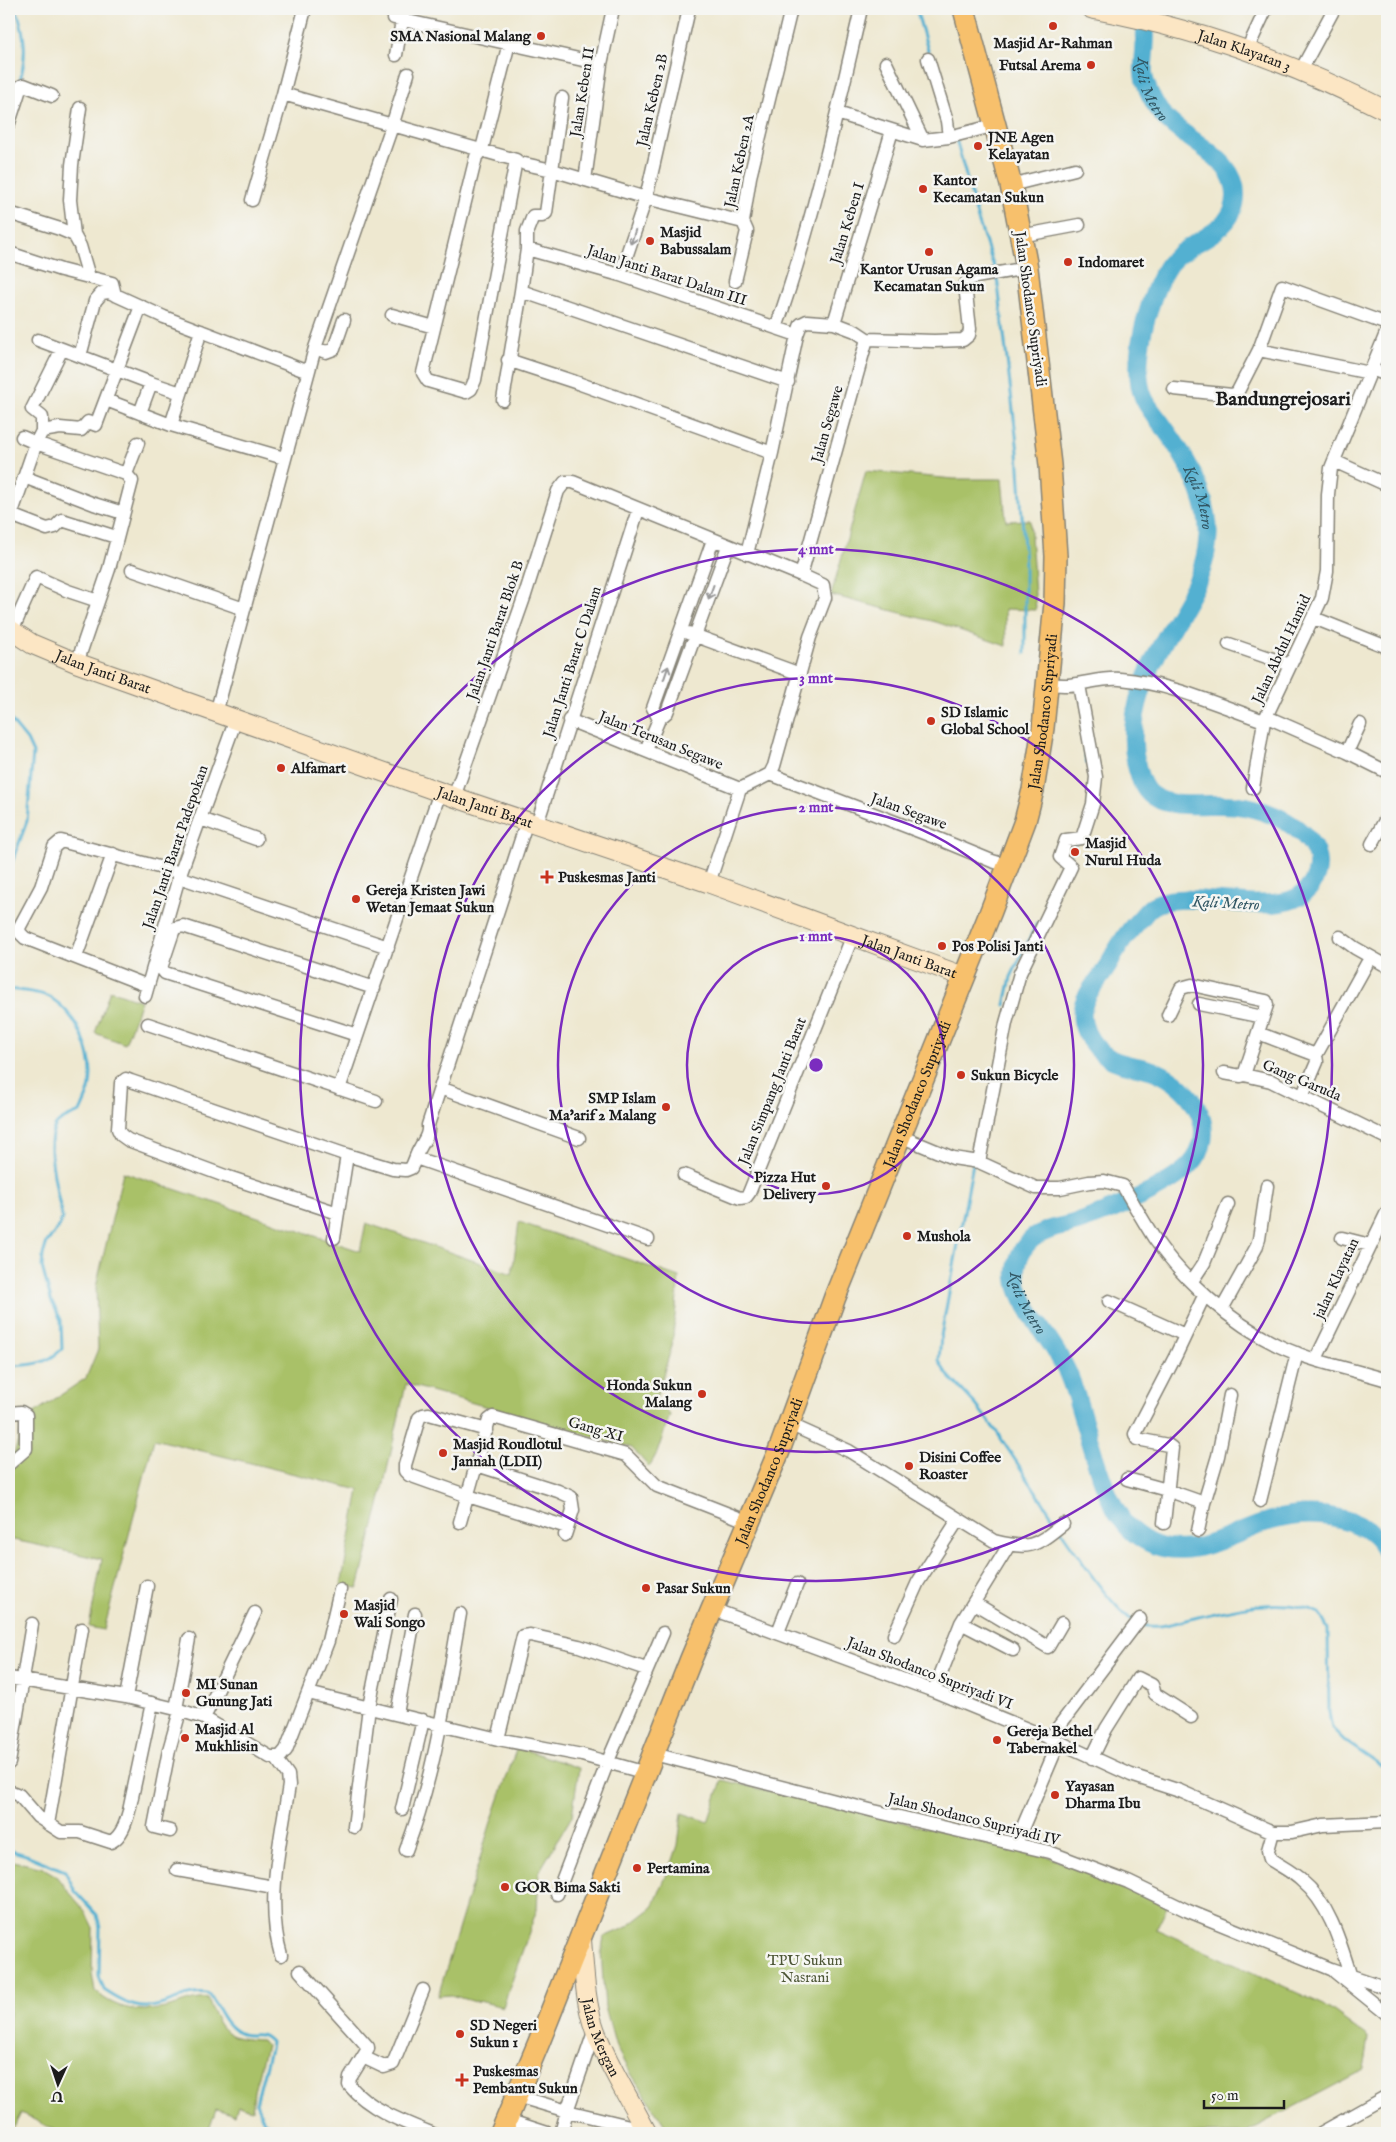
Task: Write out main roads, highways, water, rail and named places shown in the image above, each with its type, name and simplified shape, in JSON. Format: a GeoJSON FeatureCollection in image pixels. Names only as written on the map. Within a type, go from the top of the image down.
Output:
{"type":"FeatureCollection","features":[{"type":"Feature","properties":{"kind":"main road","name":"Jalan Shodanco Supriyadi"},"geometry":{"type":"LineString","coordinates":[[504,2126],[712,1609],[789,1424],[835,1297],[1008,866],[1033,790],[1043,728],[1055,603],[1056,556],[1054,512],[1047,431],[1027,268],[1011,185],[964,9]]}},
{"type":"Feature","properties":{"kind":"waterway"},"geometry":{"type":"LineString","coordinates":[[16,9],[22,28],[24,46],[19,84]]}},
{"type":"Feature","properties":{"kind":"waterway"},"geometry":{"type":"LineString","coordinates":[[916,9],[930,57]]}},
{"type":"Feature","properties":{"kind":"waterway","name":"Kali Metro"},"geometry":{"type":"LineString","coordinates":[[1145,9],[1143,64],[1146,85],[1150,94],[1160,112],[1183,133],[1209,152],[1229,173],[1235,186],[1235,202],[1231,214],[1224,223],[1184,251],[1167,267],[1145,321],[1141,342],[1139,377],[1144,400],[1180,450],[1194,478],[1205,507],[1208,521],[1208,536],[1201,573],[1164,640],[1141,691],[1134,727],[1133,745],[1136,763],[1139,776],[1145,788],[1151,795],[1160,800],[1192,805],[1235,805],[1266,812],[1285,821],[1309,841],[1316,853],[1318,866],[1316,875],[1306,891],[1290,900],[1270,904],[1246,904],[1177,899],[1153,906],[1126,935],[1105,971],[1086,998],[1083,1006],[1083,1024],[1096,1048],[1103,1054],[1122,1063],[1157,1072],[1169,1078],[1190,1097],[1202,1120],[1201,1146],[1195,1159],[1186,1169],[1158,1188],[1107,1212],[1049,1230],[1033,1238],[1023,1249],[1016,1270],[1016,1277],[1025,1303],[1069,1376],[1095,1459],[1111,1502],[1121,1519],[1133,1532],[1150,1543],[1167,1548],[1184,1549],[1218,1541],[1270,1521],[1306,1515],[1324,1516],[1342,1519],[1363,1527],[1379,1541],[1387,1554]]}},
{"type":"Feature","properties":{"kind":"waterway"},"geometry":{"type":"LineString","coordinates":[[956,139],[978,220],[995,270]]}},
{"type":"Feature","properties":{"kind":"waterway"},"geometry":{"type":"LineString","coordinates":[[997,276],[1018,452],[1025,564],[1025,653]]}},
{"type":"Feature","properties":{"kind":"waterway"},"geometry":{"type":"LineString","coordinates":[[9,718],[27,740],[33,753],[27,821],[9,871]]}},
{"type":"Feature","properties":{"kind":"waterway"},"geometry":{"type":"LineString","coordinates":[[1084,751],[1087,763]]}},
{"type":"Feature","properties":{"kind":"waterway"},"geometry":{"type":"LineString","coordinates":[[1068,859],[1075,842]]}},
{"type":"Feature","properties":{"kind":"waterway"},"geometry":{"type":"LineString","coordinates":[[1005,1005],[1011,977],[1037,923]]}},
{"type":"Feature","properties":{"kind":"waterway"},"geometry":{"type":"LineString","coordinates":[[9,989],[42,994],[61,1006],[77,1026],[83,1038],[88,1051],[91,1078],[89,1090],[80,1112],[58,1123],[52,1133],[51,1156],[62,1218],[59,1227],[47,1242],[42,1267],[51,1300],[61,1320],[62,1349],[50,1358],[38,1363],[9,1366]]}},
{"type":"Feature","properties":{"kind":"waterway"},"geometry":{"type":"LineString","coordinates":[[973,1163],[941,1336],[939,1360],[945,1372],[976,1405],[996,1431],[1058,1525]]}},
{"type":"Feature","properties":{"kind":"waterway"},"geometry":{"type":"LineString","coordinates":[[1061,1530],[1104,1592],[1133,1621]]}},
{"type":"Feature","properties":{"kind":"waterway"},"geometry":{"type":"LineString","coordinates":[[1141,1625],[1166,1625],[1205,1615],[1255,1606],[1289,1605],[1319,1613],[1328,1629],[1329,1712],[1332,1728],[1345,1741],[1387,1770]]}},
{"type":"Feature","properties":{"kind":"waterway"},"geometry":{"type":"LineString","coordinates":[[9,1850],[65,1871],[75,1891],[97,1915],[100,1928],[99,1976],[104,1990],[124,2002],[141,2007],[155,2006],[194,1994],[210,1995],[223,2018],[236,2031],[246,2035],[260,2035],[271,2042],[256,2103],[264,2122],[289,2133]]}},
{"type":"Feature","properties":{"kind":"place","name":"Masjid Ar-Rahman"},"geometry":{"type":"Point","coordinates":[1053,26]}},
{"type":"Feature","properties":{"kind":"place","name":"SMA Nasional Malang"},"geometry":{"type":"Point","coordinates":[541,36]}},
{"type":"Feature","properties":{"kind":"place","name":"Futsal Arema"},"geometry":{"type":"Point","coordinates":[1091,65]}},
{"type":"Feature","properties":{"kind":"place","name":"JNE Agen Kelayatan"},"geometry":{"type":"Point","coordinates":[978,146]}},
{"type":"Feature","properties":{"kind":"place","name":"Kantor Kecamatan Sukun"},"geometry":{"type":"Point","coordinates":[923,189]}},
{"type":"Feature","properties":{"kind":"place","name":"Masjid Babussalam"},"geometry":{"type":"Point","coordinates":[650,241]}},
{"type":"Feature","properties":{"kind":"place","name":"Kantor Urusan Agama Kecamatan Sukun"},"geometry":{"type":"Point","coordinates":[929,252]}},
{"type":"Feature","properties":{"kind":"place","name":"Indomaret"},"geometry":{"type":"Point","coordinates":[1068,262]}},
{"type":"Feature","properties":{"kind":"place","name":"SD Islamic Global School"},"geometry":{"type":"Point","coordinates":[931,721]}},
{"type":"Feature","properties":{"kind":"place","name":"Alfamart"},"geometry":{"type":"Point","coordinates":[281,768]}},
{"type":"Feature","properties":{"kind":"place","name":"Masjid Nurul Huda"},"geometry":{"type":"Point","coordinates":[1075,852]}},
{"type":"Feature","properties":{"kind":"place","name":"Puskesmas Janti"},"geometry":{"type":"Point","coordinates":[547,877]}},
{"type":"Feature","properties":{"kind":"place","name":"Gereja Kristen Jawi Wetan Jemaat Sukun"},"geometry":{"type":"Point","coordinates":[356,899]}},
{"type":"Feature","properties":{"kind":"place","name":"Pos Polisi Janti"},"geometry":{"type":"Point","coordinates":[942,946]}},
{"type":"Feature","properties":{"kind":"place","name":"Sukun Bicycle"},"geometry":{"type":"Point","coordinates":[961,1075]}},
{"type":"Feature","properties":{"kind":"place","name":"SMP Islam Ma'arif 2 Malang"},"geometry":{"type":"Point","coordinates":[666,1107]}},
{"type":"Feature","properties":{"kind":"place","name":"Pizza Hut Delivery"},"geometry":{"type":"Point","coordinates":[826,1186]}},
{"type":"Feature","properties":{"kind":"place","name":"Mushola"},"geometry":{"type":"Point","coordinates":[907,1236]}},
{"type":"Feature","properties":{"kind":"place","name":"Honda Sukun Malang"},"geometry":{"type":"Point","coordinates":[702,1394]}},
{"type":"Feature","properties":{"kind":"place","name":"Masjid Roudlotul Jannah (LDII)"},"geometry":{"type":"Point","coordinates":[443,1453]}},
{"type":"Feature","properties":{"kind":"place","name":"Disini Coffee Roaster"},"geometry":{"type":"Point","coordinates":[909,1466]}},
{"type":"Feature","properties":{"kind":"place","name":"Pasar Sukun"},"geometry":{"type":"Point","coordinates":[646,1588]}},
{"type":"Feature","properties":{"kind":"place","name":"Masjid Wali Songo"},"geometry":{"type":"Point","coordinates":[344,1614]}},
{"type":"Feature","properties":{"kind":"place","name":"MI Sunan Gunung Jati"},"geometry":{"type":"Point","coordinates":[186,1693]}},
{"type":"Feature","properties":{"kind":"place","name":"Masjid Al Mukhlisin"},"geometry":{"type":"Point","coordinates":[185,1738]}},
{"type":"Feature","properties":{"kind":"place","name":"Gereja Bethel Tabernakel"},"geometry":{"type":"Point","coordinates":[997,1740]}},
{"type":"Feature","properties":{"kind":"place","name":"Yayasan Dharma Ibu"},"geometry":{"type":"Point","coordinates":[1055,1795]}},
{"type":"Feature","properties":{"kind":"place","name":"Pertamina"},"geometry":{"type":"Point","coordinates":[637,1868]}},
{"type":"Feature","properties":{"kind":"place","name":"GOR Bima Sakti"},"geometry":{"type":"Point","coordinates":[505,1887]}},
{"type":"Feature","properties":{"kind":"place","name":"SD Negeri Sukun 1"},"geometry":{"type":"Point","coordinates":[460,2034]}},
{"type":"Feature","properties":{"kind":"place","name":"Puskesmas Pembantu Sukun"},"geometry":{"type":"Point","coordinates":[462,2080]}},
{"type":"Feature","properties":{"kind":"district","name":"Bandungrejosari"},"geometry":{"type":"Point","coordinates":[1283,398]}},
{"type":"Feature","properties":{"kind":"park label","name":"TPU Sukun Nasrani"},"geometry":{"type":"Point","coordinates":[805,1968]}}]}
